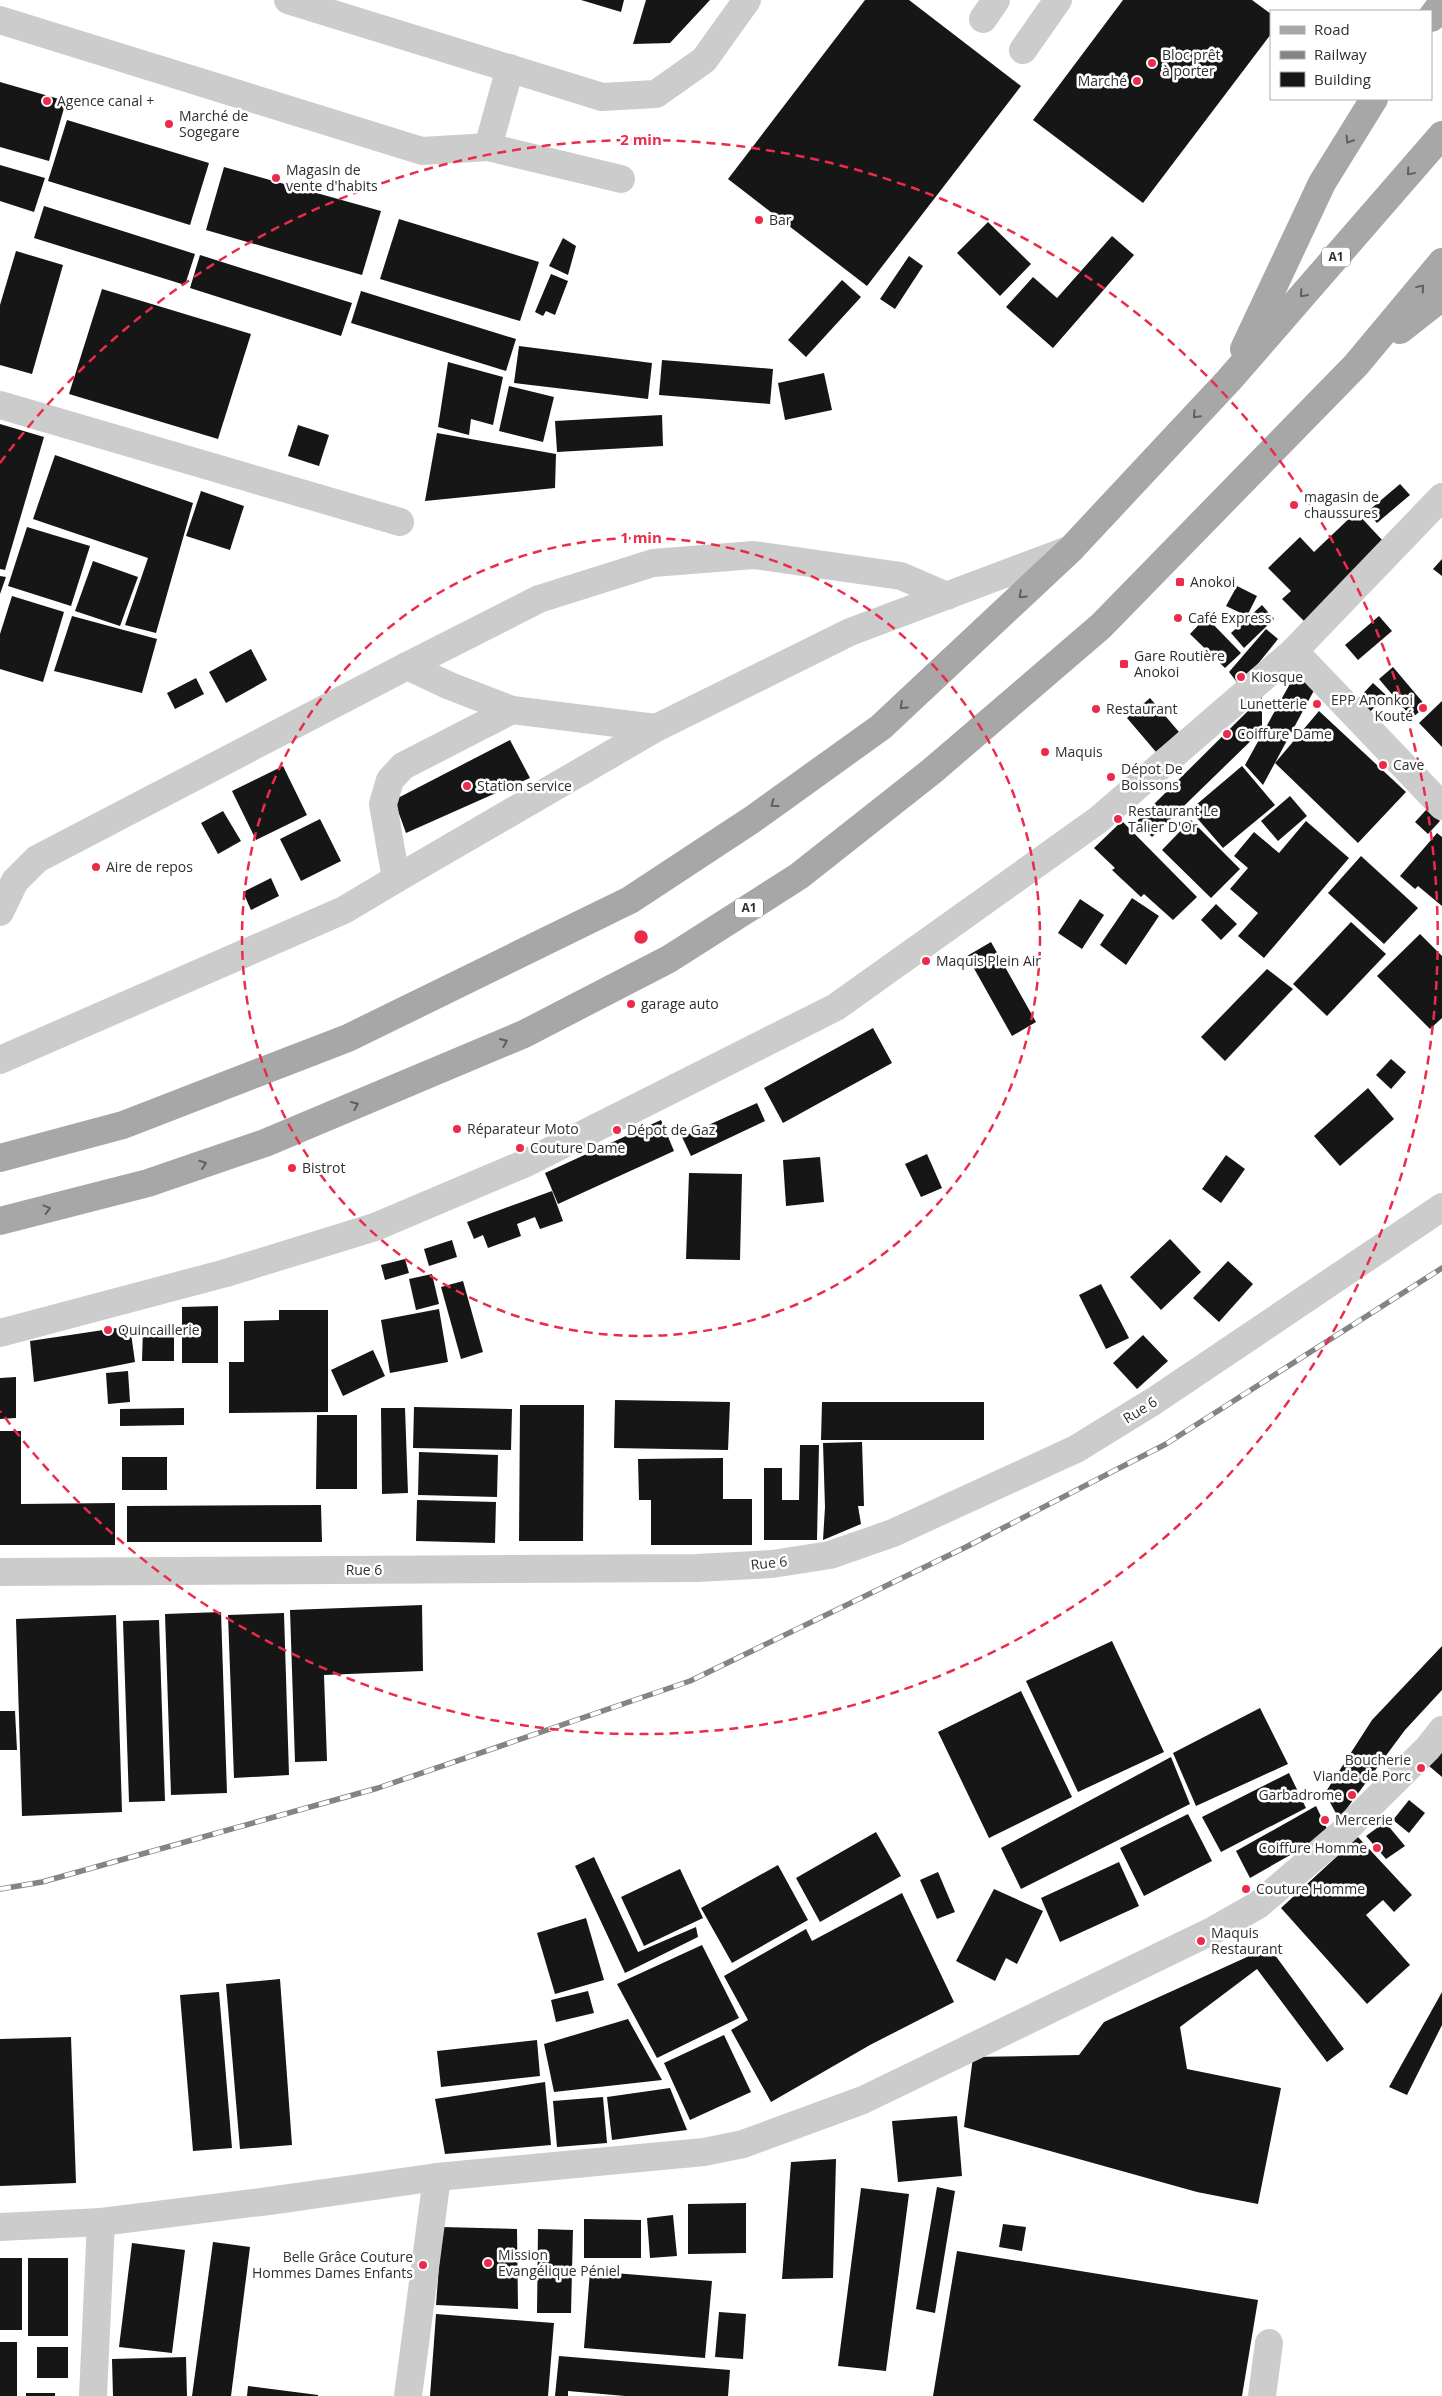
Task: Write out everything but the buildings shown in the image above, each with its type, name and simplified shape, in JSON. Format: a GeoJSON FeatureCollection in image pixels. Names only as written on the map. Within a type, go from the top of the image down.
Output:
{"type":"FeatureCollection","features":[{"type":"Feature","properties":{"kind":"main road"},"geometry":{"type":"LineString","coordinates":[[1432,17],[1442,3]]}},
{"type":"Feature","properties":{"kind":"main road"},"geometry":{"type":"LineString","coordinates":[[1229,380],[1322,183],[1373,100]]}},
{"type":"Feature","properties":{"kind":"main road","name":"A1"},"geometry":{"type":"LineString","coordinates":[[0,1158],[123,1125],[348,1038],[630,900],[752,819],[881,727],[1071,550],[1229,380],[1442,135]]}},
{"type":"Feature","properties":{"kind":"main road","name":"A1"},"geometry":{"type":"LineString","coordinates":[[0,1221],[148,1183],[265,1143],[524,1034],[669,959],[799,876],[932,771],[1101,626],[1356,365],[1442,262]]}},
{"type":"Feature","properties":{"kind":"main road"},"geometry":{"type":"LineString","coordinates":[[1356,365],[1442,297]]}},
{"type":"Feature","properties":{"kind":"street"},"geometry":{"type":"LineString","coordinates":[[288,0],[602,97],[656,94],[704,60],[747,0]]}},
{"type":"Feature","properties":{"kind":"street"},"geometry":{"type":"LineString","coordinates":[[1023,50],[1058,0]]}},
{"type":"Feature","properties":{"kind":"street"},"geometry":{"type":"LineString","coordinates":[[0,20],[422,151],[488,147],[621,179]]}},
{"type":"Feature","properties":{"kind":"street"},"geometry":{"type":"LineString","coordinates":[[488,147],[510,68]]}},
{"type":"Feature","properties":{"kind":"street"},"geometry":{"type":"LineString","coordinates":[[0,404],[400,522]]}},
{"type":"Feature","properties":{"kind":"street"},"geometry":{"type":"LineString","coordinates":[[0,1333],[226,1273],[375,1227],[526,1163],[836,1007],[1098,820],[1294,651],[1442,497]]}},
{"type":"Feature","properties":{"kind":"street"},"geometry":{"type":"LineString","coordinates":[[0,1060],[344,910],[656,728],[850,632],[1071,550]]}},
{"type":"Feature","properties":{"kind":"street"},"geometry":{"type":"LineString","coordinates":[[0,912],[16,881],[37,859],[539,599],[653,563],[754,555],[900,576],[947,596]]}},
{"type":"Feature","properties":{"kind":"street"},"geometry":{"type":"LineString","coordinates":[[1294,651],[1442,806]]}},
{"type":"Feature","properties":{"kind":"street"},"geometry":{"type":"LineString","coordinates":[[407,666],[450,686],[512,710],[656,728]]}},
{"type":"Feature","properties":{"kind":"street"},"geometry":{"type":"LineString","coordinates":[[396,879],[383,804],[390,780],[404,766],[512,710]]}},
{"type":"Feature","properties":{"kind":"street","name":"Rue 6"},"geometry":{"type":"LineString","coordinates":[[0,1572],[697,1568],[772,1564],[830,1555],[893,1533],[1076,1449],[1154,1401],[1442,1207]]}},
{"type":"Feature","properties":{"kind":"street"},"geometry":{"type":"LineString","coordinates":[[0,2227],[101,2222],[437,2177],[704,2152],[743,2144],[862,2100],[1214,1930],[1258,1904],[1341,1834],[1428,1748],[1442,1730]]}},
{"type":"Feature","properties":{"kind":"street"},"geometry":{"type":"LineString","coordinates":[[408,2396],[437,2177]]}},
{"type":"Feature","properties":{"kind":"street"},"geometry":{"type":"LineString","coordinates":[[93,2396],[101,2222]]}},
{"type":"Feature","properties":{"kind":"street"},"geometry":{"type":"LineString","coordinates":[[1262,2396],[1269,2343]]}},
{"type":"Feature","properties":{"kind":"railway"},"geometry":{"type":"LineString","coordinates":[[0,1889],[42,1882],[378,1788],[690,1681],[966,1547],[1166,1444],[1442,1268]]}},
{"type":"Feature","properties":{"kind":"place","name":"Bloc prêt à porter"},"geometry":{"type":"Point","coordinates":[1152,63]}},
{"type":"Feature","properties":{"kind":"place","name":"Marché"},"geometry":{"type":"Point","coordinates":[1137,81]}},
{"type":"Feature","properties":{"kind":"place","name":"Agence canal +"},"geometry":{"type":"Point","coordinates":[47,101]}},
{"type":"Feature","properties":{"kind":"place","name":"Marché de Sogegare"},"geometry":{"type":"Point","coordinates":[169,124]}},
{"type":"Feature","properties":{"kind":"place","name":"Magasin de vente d'habits"},"geometry":{"type":"Point","coordinates":[276,178]}},
{"type":"Feature","properties":{"kind":"place","name":"Bar"},"geometry":{"type":"Point","coordinates":[759,220]}},
{"type":"Feature","properties":{"kind":"place","name":"magasin de chaussures"},"geometry":{"type":"Point","coordinates":[1294,505]}},
{"type":"Feature","properties":{"kind":"place","name":"Anokoi"},"geometry":{"type":"Point","coordinates":[1180,582]}},
{"type":"Feature","properties":{"kind":"place","name":"Café Express"},"geometry":{"type":"Point","coordinates":[1178,618]}},
{"type":"Feature","properties":{"kind":"place","name":"Gare Routière Anokoi"},"geometry":{"type":"Point","coordinates":[1124,664]}},
{"type":"Feature","properties":{"kind":"place","name":"Kiosque"},"geometry":{"type":"Point","coordinates":[1241,677]}},
{"type":"Feature","properties":{"kind":"place","name":"Lunetterie"},"geometry":{"type":"Point","coordinates":[1317,704]}},
{"type":"Feature","properties":{"kind":"place","name":"EPP Anonkoi Kouté"},"geometry":{"type":"Point","coordinates":[1423,708]}},
{"type":"Feature","properties":{"kind":"place","name":"Restaurant"},"geometry":{"type":"Point","coordinates":[1096,709]}},
{"type":"Feature","properties":{"kind":"place","name":"Coiffure Dame"},"geometry":{"type":"Point","coordinates":[1227,734]}},
{"type":"Feature","properties":{"kind":"place","name":"Maquis"},"geometry":{"type":"Point","coordinates":[1045,752]}},
{"type":"Feature","properties":{"kind":"place","name":"Cave"},"geometry":{"type":"Point","coordinates":[1383,765]}},
{"type":"Feature","properties":{"kind":"place","name":"Dépot De Boissons"},"geometry":{"type":"Point","coordinates":[1111,777]}},
{"type":"Feature","properties":{"kind":"place","name":"Station service"},"geometry":{"type":"Point","coordinates":[467,786]}},
{"type":"Feature","properties":{"kind":"place","name":"Restaurant Le Talier D'Or"},"geometry":{"type":"Point","coordinates":[1118,819]}},
{"type":"Feature","properties":{"kind":"place","name":"Aire de repos"},"geometry":{"type":"Point","coordinates":[96,867]}},
{"type":"Feature","properties":{"kind":"place","name":"Maquis Plein Air"},"geometry":{"type":"Point","coordinates":[926,961]}},
{"type":"Feature","properties":{"kind":"place","name":"garage auto"},"geometry":{"type":"Point","coordinates":[631,1004]}},
{"type":"Feature","properties":{"kind":"place","name":"Réparateur Moto"},"geometry":{"type":"Point","coordinates":[457,1129]}},
{"type":"Feature","properties":{"kind":"place","name":"Dépot de Gaz"},"geometry":{"type":"Point","coordinates":[617,1130]}},
{"type":"Feature","properties":{"kind":"place","name":"Couture Dame"},"geometry":{"type":"Point","coordinates":[520,1148]}},
{"type":"Feature","properties":{"kind":"place","name":"Bistrot"},"geometry":{"type":"Point","coordinates":[292,1168]}},
{"type":"Feature","properties":{"kind":"place","name":"Quincaillerie"},"geometry":{"type":"Point","coordinates":[108,1330]}},
{"type":"Feature","properties":{"kind":"place","name":"Boucherie Viande de Porc"},"geometry":{"type":"Point","coordinates":[1421,1768]}},
{"type":"Feature","properties":{"kind":"place","name":"Garbadrome"},"geometry":{"type":"Point","coordinates":[1352,1795]}},
{"type":"Feature","properties":{"kind":"place","name":"Mercerie"},"geometry":{"type":"Point","coordinates":[1325,1820]}},
{"type":"Feature","properties":{"kind":"place","name":"Coiffure Homme"},"geometry":{"type":"Point","coordinates":[1377,1848]}},
{"type":"Feature","properties":{"kind":"place","name":"Couture Homme"},"geometry":{"type":"Point","coordinates":[1246,1889]}},
{"type":"Feature","properties":{"kind":"place","name":"Maquis Restaurant"},"geometry":{"type":"Point","coordinates":[1201,1941]}},
{"type":"Feature","properties":{"kind":"place","name":"Mission Evangélique Péniel"},"geometry":{"type":"Point","coordinates":[488,2263]}},
{"type":"Feature","properties":{"kind":"place","name":"Belle Grâce Couture Hommes Dames Enfants"},"geometry":{"type":"Point","coordinates":[423,2265]}}]}
